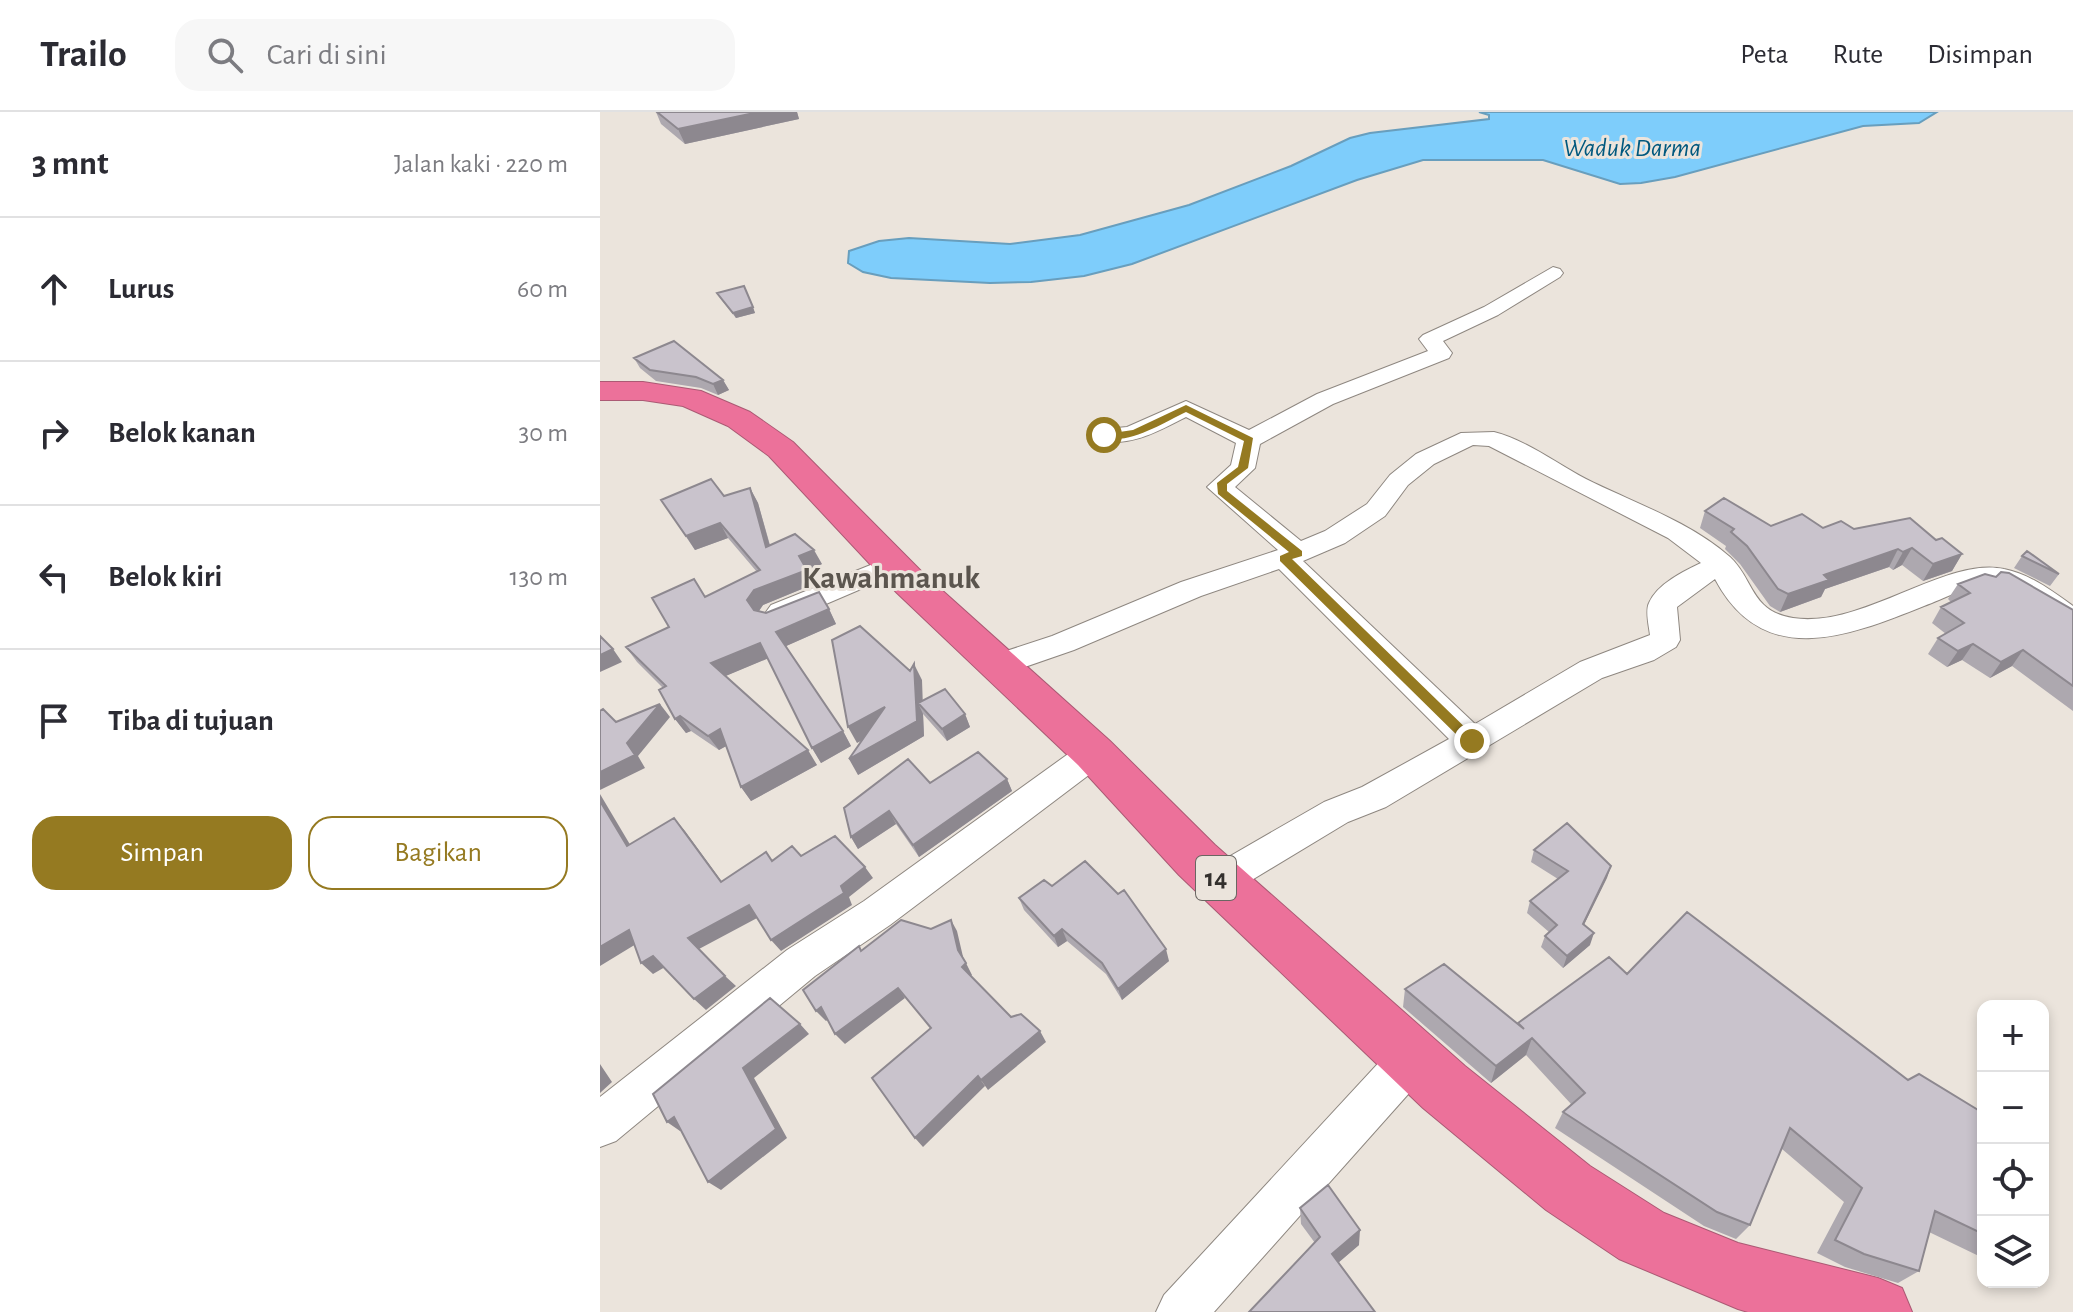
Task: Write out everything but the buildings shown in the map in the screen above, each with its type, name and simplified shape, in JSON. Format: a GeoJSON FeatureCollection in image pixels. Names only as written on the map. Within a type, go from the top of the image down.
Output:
{"type":"FeatureCollection","features":[{"type":"Feature","properties":{"kind":"highway","name":"14"},"geometry":{"type":"LineString","coordinates":[[600,391],[643,391],[690,398],[747,423],[781,449],[893,565],[1094,753],[1219,881],[1412,1058],[1568,1188],[1642,1236],[1738,1276],[1878,1312]]}},
{"type":"Feature","properties":{"kind":"street"},"geometry":{"type":"LineString","coordinates":[[1472,741],[1220,487],[1243,468],[1249,440],[1325,399],[1439,354],[1442,351],[1430,339],[1491,311],[1553,273]]}},
{"type":"Feature","properties":{"kind":"street"},"geometry":{"type":"LineString","coordinates":[[1104,435],[1111,437],[1136,432],[1186,408],[1249,440]]}},
{"type":"Feature","properties":{"kind":"street"},"geometry":{"type":"LineString","coordinates":[[999,665],[1063,643],[1191,589],[1291,556],[1335,537],[1376,510],[1399,480],[1425,459],[1469,438],[1478,437],[1494,439],[1577,484],[1663,525],[1722,565],[1747,606],[1784,627],[1822,629],[1851,623],[1914,597],[1993,576],[2009,579],[2073,620]]}},
{"type":"Feature","properties":{"kind":"street"},"geometry":{"type":"LineString","coordinates":[[774,615],[893,565]]}},
{"type":"Feature","properties":{"kind":"street"},"geometry":{"type":"LineString","coordinates":[[1219,881],[1336,812],[1374,797],[1591,670],[1643,652],[1665,640],[1662,605],[1672,593],[1692,579],[1722,565]]}},
{"type":"Feature","properties":{"kind":"street"},"geometry":{"type":"LineString","coordinates":[[600,1125],[801,963],[877,913],[1094,753]]}},
{"type":"Feature","properties":{"kind":"street"},"geometry":{"type":"LineString","coordinates":[[1181,1312],[1412,1058]]}},
{"type":"Feature","properties":{"kind":"water","name":"Waduk Darma"},"geometry":{"type":"Polygon","coordinates":[[[1479,112],[1937,112],[1919,123],[1863,126],[1675,177],[1641,183],[1620,184],[1543,160],[1423,160],[1357,180],[1132,264],[1084,276],[990,283],[891,278],[863,272],[848,263],[849,251],[879,241],[909,238],[1010,244],[1080,235],[1189,205],[1291,166],[1350,138],[1489,119],[1489,115],[1479,112]]]}},
{"type":"Feature","properties":{"kind":"district","name":"Kawahmanuk"},"geometry":{"type":"Point","coordinates":[891,578]}},
{"type":"Feature","properties":{"kind":"route"},"geometry":{"type":"LineString","coordinates":[[1104,435],[1111,437],[1136,432],[1186,408],[1211,418],[1249,440],[1243,468],[1222,483],[1222,492],[1298,553],[1284,558],[1472,741]]}}]}
